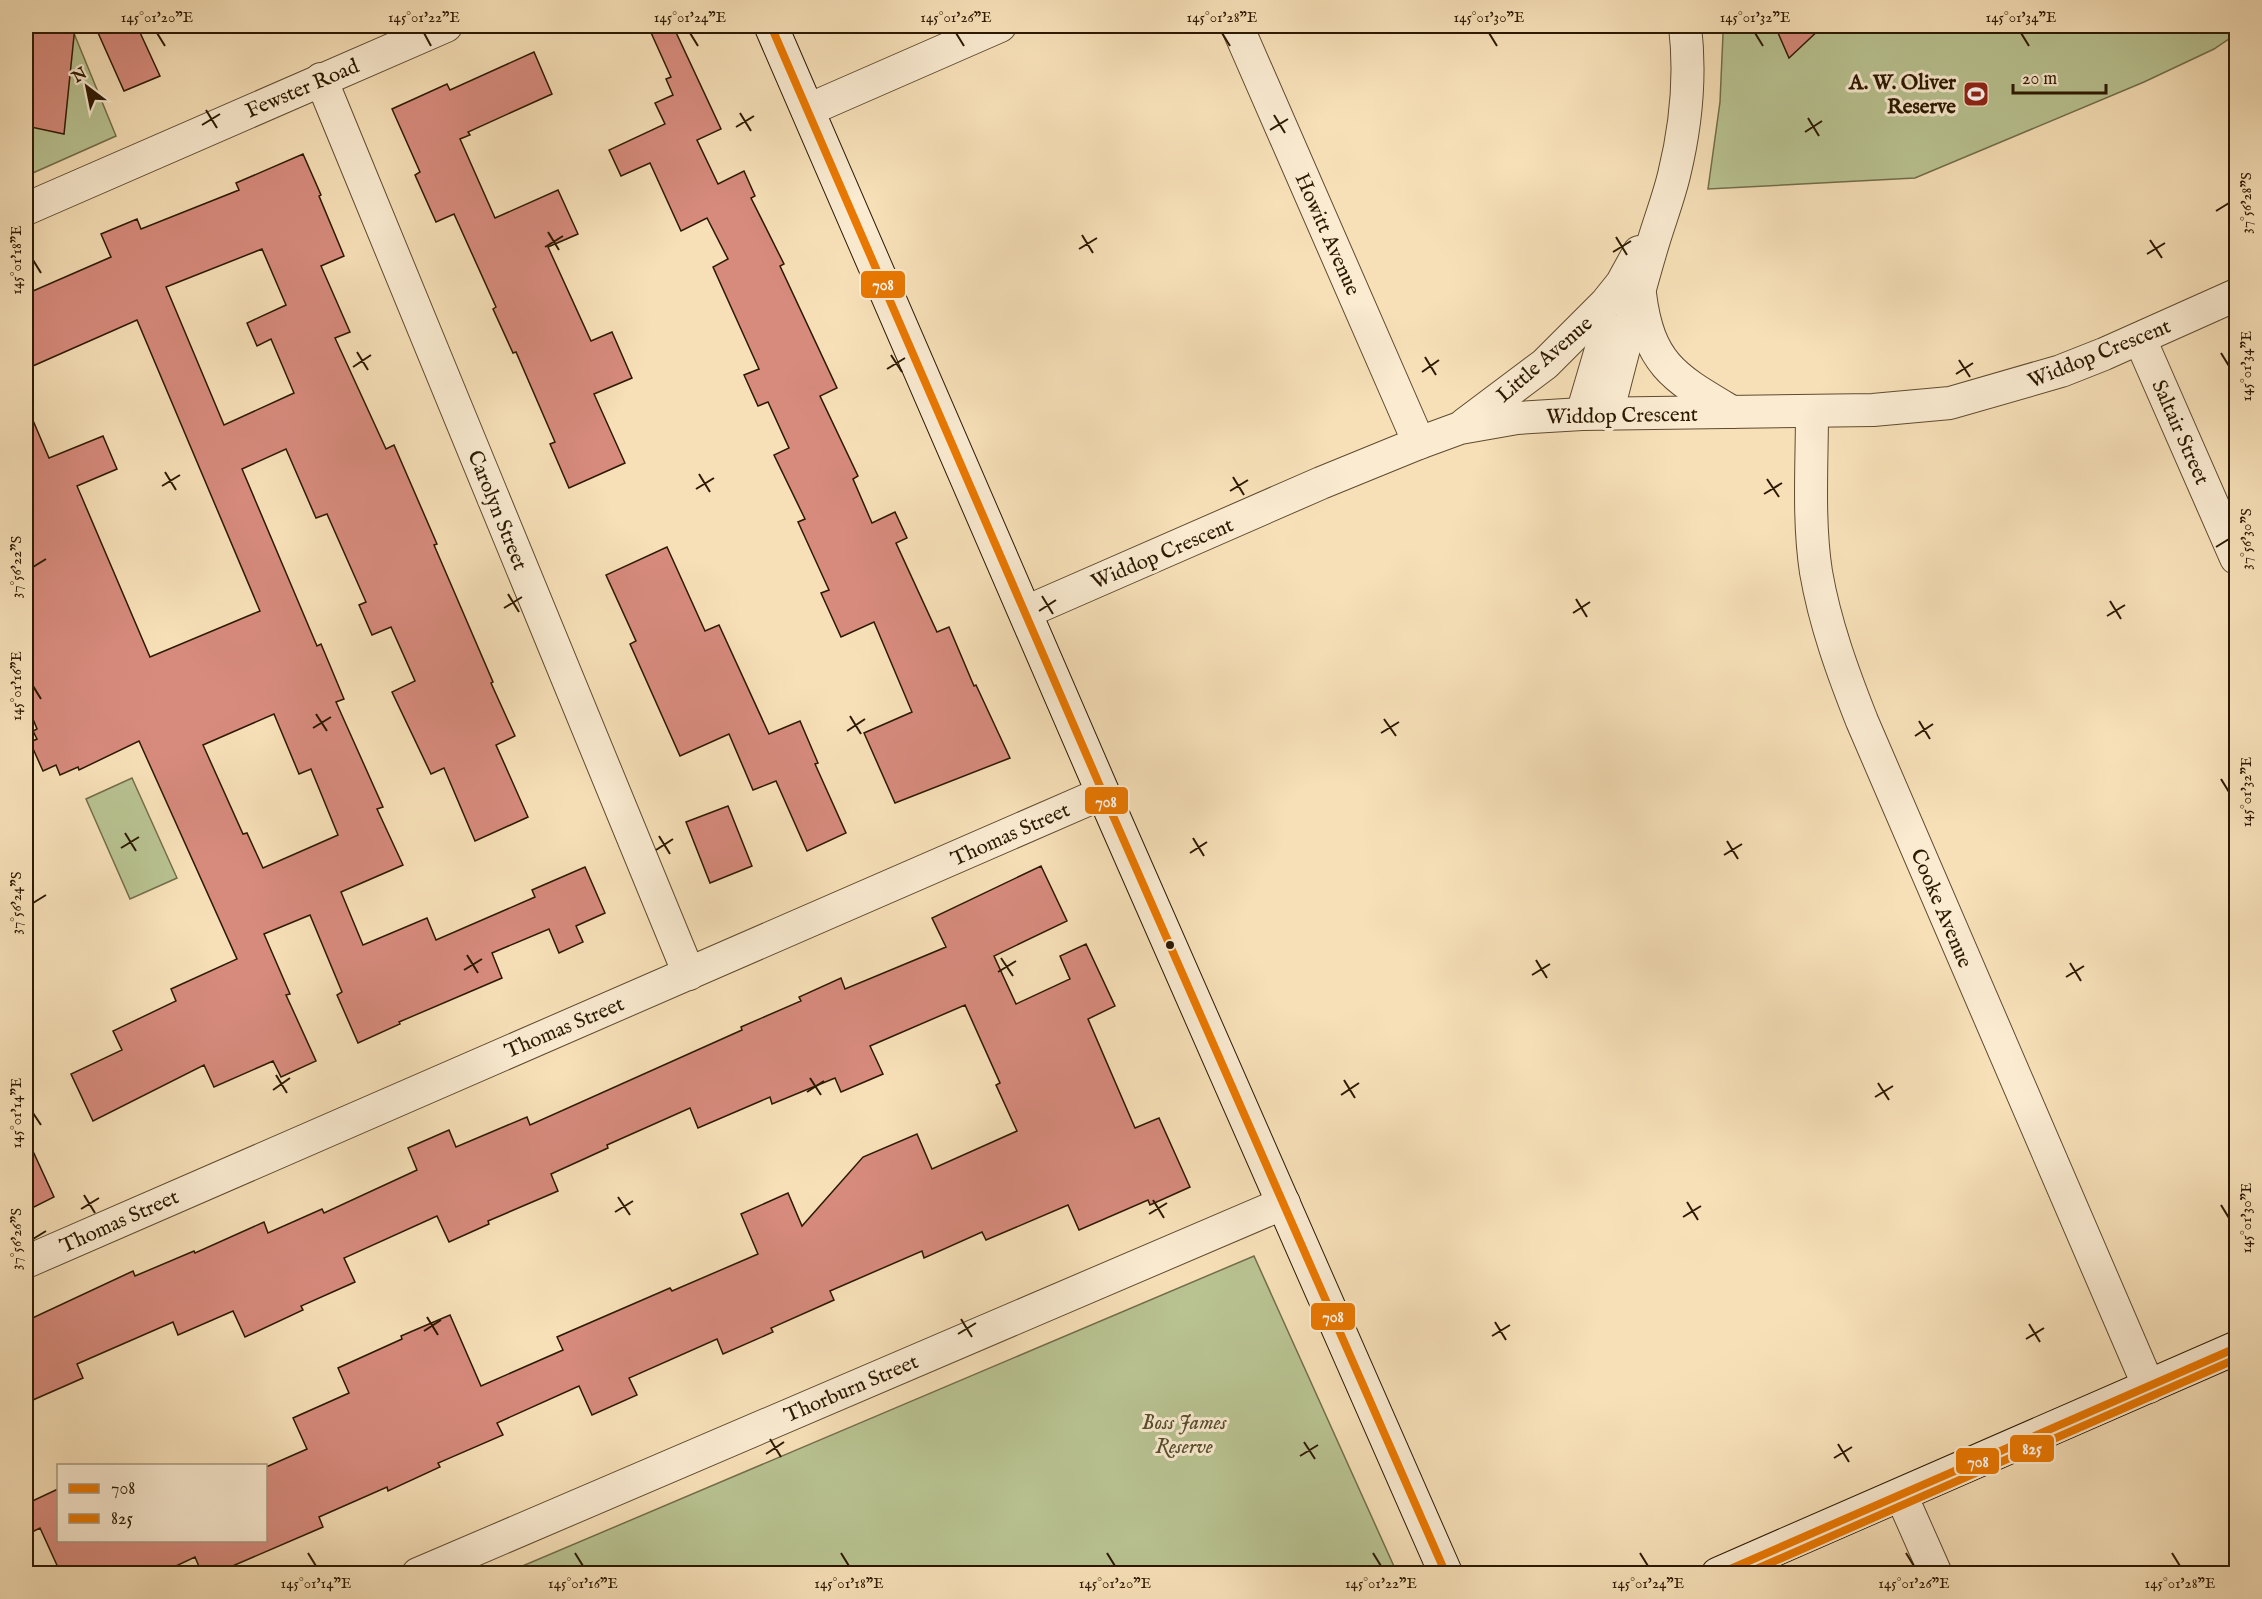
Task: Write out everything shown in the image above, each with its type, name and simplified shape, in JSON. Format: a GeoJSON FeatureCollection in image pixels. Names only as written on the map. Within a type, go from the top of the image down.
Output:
{"type":"FeatureCollection","features":[{"type":"Feature","properties":{"kind":"main road"},"geometry":{"type":"LineString","coordinates":[[771,26],[1103,793],[1446,1574]]}},
{"type":"Feature","properties":{"kind":"main road"},"geometry":{"type":"LineString","coordinates":[[1718,1574],[2236,1348]]}},
{"type":"Feature","properties":{"kind":"street","name":"Fewster Road"},"geometry":{"type":"LineString","coordinates":[[26,209],[446,26]]}},
{"type":"Feature","properties":{"kind":"street"},"geometry":{"type":"LineString","coordinates":[[808,110],[1000,26]]}},
{"type":"Feature","properties":{"kind":"street","name":"Howitt Avenue"},"geometry":{"type":"LineString","coordinates":[[1237,26],[1419,443]]}},
{"type":"Feature","properties":{"kind":"street","name":"Little Avenue"},"geometry":{"type":"LineString","coordinates":[[1594,414],[1631,286],[1662,212],[1673,178],[1683,135],[1688,95],[1688,49],[1685,26]]}},
{"type":"Feature","properties":{"kind":"street","name":"Carolyn Street"},"geometry":{"type":"LineString","coordinates":[[321,79],[688,974]]}},
{"type":"Feature","properties":{"kind":"street","name":"Little Avenue"},"geometry":{"type":"LineString","coordinates":[[1631,286],[1647,332],[1668,369],[1682,382],[1732,412]]}},
{"type":"Feature","properties":{"kind":"street","name":"Little Avenue"},"geometry":{"type":"LineString","coordinates":[[1460,429],[1545,364],[1606,303],[1631,286]]}},
{"type":"Feature","properties":{"kind":"street","name":"Widdop Crescent"},"geometry":{"type":"LineString","coordinates":[[1026,612],[1419,443],[1460,429],[1517,418],[1594,414],[1883,409],[1950,403],[2061,371],[2140,339],[2236,295]]}},
{"type":"Feature","properties":{"kind":"street","name":"Saltair Street"},"geometry":{"type":"LineString","coordinates":[[2140,339],[2236,558]]}},
{"type":"Feature","properties":{"kind":"street","name":"Cooke Avenue"},"geometry":{"type":"LineString","coordinates":[[1812,411],[1813,531],[1816,571],[1826,622],[1841,668],[1866,732],[2149,1387]]}},
{"type":"Feature","properties":{"kind":"street","name":"Thomas Street"},"geometry":{"type":"LineString","coordinates":[[26,1262],[1103,793]]}},
{"type":"Feature","properties":{"kind":"street","name":"Thorburn Street"},"geometry":{"type":"LineString","coordinates":[[418,1574],[1284,1203]]}},
{"type":"Feature","properties":{"kind":"street"},"geometry":{"type":"LineString","coordinates":[[1901,1495],[1936,1574]]}},
{"type":"Feature","properties":{"kind":"green space"},"geometry":{"type":"Polygon","coordinates":[[[26,26],[71,26],[116,136],[26,176],[26,26]]]}},
{"type":"Feature","properties":{"kind":"green space"},"geometry":{"type":"Polygon","coordinates":[[[1721,26],[2236,26],[2236,34],[2214,49],[2144,82],[1915,178],[1708,189],[1720,102],[1723,34],[1721,26]]]}},
{"type":"Feature","properties":{"kind":"green space"},"geometry":{"type":"Polygon","coordinates":[[[132,778],[177,878],[130,899],[86,799],[132,778]]]}},
{"type":"Feature","properties":{"kind":"green space","name":"Boss James Reserve"},"geometry":{"type":"Polygon","coordinates":[[[1254,1256],[1397,1573],[506,1573],[1254,1256]]]}},
{"type":"Feature","properties":{"kind":"building"},"geometry":{"type":"Polygon","coordinates":[[[26,26],[75,26],[64,134],[26,126],[26,26]]]}},
{"type":"Feature","properties":{"kind":"building"},"geometry":{"type":"Polygon","coordinates":[[[95,26],[137,26],[160,76],[124,91],[95,26]]]}},
{"type":"Feature","properties":{"kind":"building"},"geometry":{"type":"Polygon","coordinates":[[[648,26],[673,26],[721,129],[697,140],[718,184],[744,171],[755,196],[751,198],[784,264],[780,266],[837,388],[820,396],[858,476],[853,479],[872,523],[895,512],[907,538],[896,543],[937,632],[949,627],[974,686],[976,685],[1010,758],[895,803],[864,733],[912,712],[874,622],[841,637],[821,593],[829,590],[798,522],[805,519],[774,455],[789,448],[768,402],[758,406],[744,375],[759,369],[713,267],[728,259],[707,218],[681,231],[650,163],[621,176],[609,150],[665,124],[655,103],[673,95],[666,79],[671,77],[648,26]]]}},
{"type":"Feature","properties":{"kind":"building"},"geometry":{"type":"Polygon","coordinates":[[[1775,26],[1823,26],[1789,58],[1775,26]]]}},
{"type":"Feature","properties":{"kind":"building"},"geometry":{"type":"Polygon","coordinates":[[[534,52],[552,94],[468,132],[470,135],[460,139],[495,218],[558,190],[578,234],[548,247],[591,341],[612,332],[632,378],[594,394],[625,463],[569,488],[550,444],[555,442],[516,352],[513,353],[493,309],[496,307],[454,214],[436,222],[415,175],[420,172],[392,109],[447,84],[450,90],[534,52]]]}},
{"type":"Feature","properties":{"kind":"building"},"geometry":{"type":"Polygon","coordinates":[[[303,154],[344,256],[321,266],[350,332],[335,338],[386,449],[394,445],[437,544],[434,545],[493,682],[491,683],[515,736],[496,745],[528,817],[475,841],[444,768],[431,774],[392,692],[415,681],[391,627],[372,635],[359,605],[366,602],[327,514],[316,518],[286,449],[242,469],[317,646],[321,644],[344,699],[336,702],[383,807],[377,809],[403,865],[341,892],[363,945],[427,918],[436,940],[535,897],[532,890],[585,867],[605,913],[576,926],[583,942],[559,953],[549,929],[492,953],[502,978],[399,1022],[400,1024],[358,1043],[337,995],[342,992],[310,915],[264,934],[290,994],[286,995],[316,1061],[281,1077],[273,1061],[214,1087],[204,1065],[93,1121],[71,1074],[122,1050],[113,1031],[176,1001],[171,989],[237,959],[139,741],[79,770],[78,767],[60,775],[56,765],[43,771],[30,742],[37,739],[33,731],[37,729],[26,702],[26,404],[49,458],[103,436],[117,469],[77,486],[150,657],[260,611],[137,320],[26,369],[26,294],[111,257],[101,234],[137,219],[141,229],[239,190],[236,183],[303,154]],[[262,249],[166,287],[224,425],[294,393],[271,339],[257,346],[247,323],[286,305],[262,249]],[[274,714],[203,745],[243,834],[247,833],[263,868],[338,835],[311,769],[299,774],[274,714]]]}},
{"type":"Feature","properties":{"kind":"building"},"geometry":{"type":"Polygon","coordinates":[[[667,547],[705,631],[719,625],[769,734],[800,721],[818,763],[815,764],[846,833],[807,851],[776,781],[753,790],[729,734],[680,756],[630,644],[636,641],[606,575],[667,547]]]}},
{"type":"Feature","properties":{"kind":"building"},"geometry":{"type":"Polygon","coordinates":[[[728,806],[752,866],[710,883],[686,822],[728,806]]]}},
{"type":"Feature","properties":{"kind":"building"},"geometry":{"type":"Polygon","coordinates":[[[1041,866],[1067,921],[994,956],[1016,1004],[1070,979],[1060,956],[1086,944],[1115,1006],[1088,1019],[1135,1128],[1159,1118],[1190,1187],[1150,1205],[1148,1200],[1079,1230],[1068,1205],[986,1240],[982,1232],[924,1258],[922,1251],[830,1291],[834,1300],[771,1328],[773,1332],[723,1354],[717,1339],[629,1378],[637,1395],[592,1415],[579,1386],[497,1423],[503,1435],[438,1463],[440,1467],[388,1491],[387,1487],[319,1517],[323,1527],[214,1574],[202,1574],[195,1557],[159,1574],[61,1574],[40,1528],[26,1535],[26,1504],[57,1489],[57,1542],[267,1542],[267,1467],[307,1449],[293,1418],[349,1393],[338,1368],[402,1339],[401,1336],[450,1315],[481,1386],[563,1350],[557,1337],[670,1288],[672,1291],[758,1254],[741,1214],[788,1193],[802,1226],[863,1157],[917,1134],[932,1169],[1017,1131],[996,1085],[1000,1083],[965,1005],[870,1046],[883,1074],[841,1092],[835,1078],[772,1104],[770,1097],[698,1128],[690,1108],[607,1145],[608,1148],[551,1174],[558,1191],[488,1221],[489,1224],[449,1242],[437,1216],[344,1258],[355,1282],[301,1306],[303,1310],[245,1337],[233,1311],[178,1335],[173,1322],[77,1364],[83,1378],[26,1403],[26,1321],[133,1271],[135,1276],[194,1251],[195,1253],[264,1222],[268,1233],[322,1209],[324,1213],[417,1170],[408,1148],[449,1130],[456,1147],[527,1117],[530,1125],[742,1030],[741,1027],[801,1001],[799,997],[841,978],[845,989],[946,947],[932,918],[1041,866]]]}},
{"type":"Feature","properties":{"kind":"building"},"geometry":{"type":"Polygon","coordinates":[[[26,1136],[54,1197],[26,1211],[26,1136]]]}},
{"type":"Feature","properties":{"kind":"transit line","name":"708"},"geometry":{"type":"LineString","coordinates":[[771,26],[1103,793],[1446,1574]]}},
{"type":"Feature","properties":{"kind":"transit line","name":"708"},"geometry":{"type":"LineString","coordinates":[[1719,1574],[2236,1348]]}},
{"type":"Feature","properties":{"kind":"transit line","name":"825"},"geometry":{"type":"LineString","coordinates":[[1745,1574],[2236,1359]]}},
{"type":"Feature","properties":{"kind":"place","name":"A. W. Oliver Reserve"},"geometry":{"type":"Point","coordinates":[1976,94]}}]}
